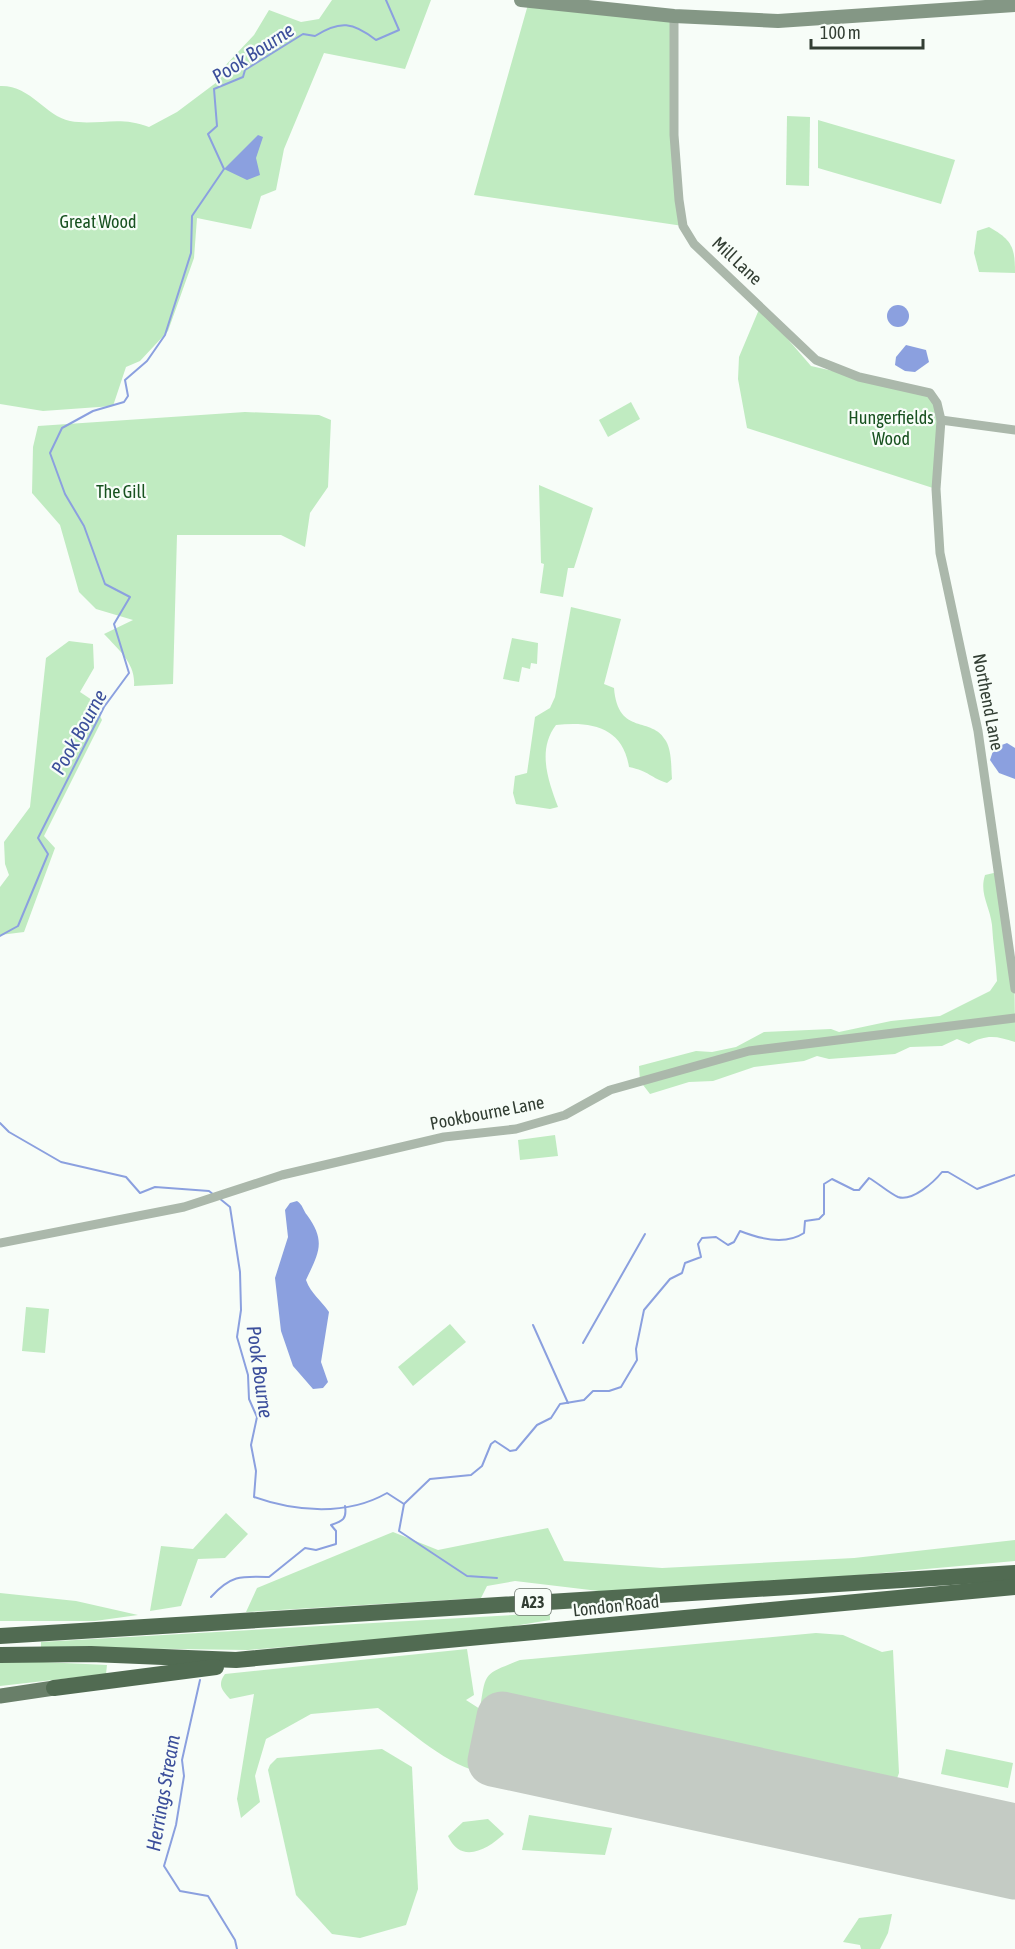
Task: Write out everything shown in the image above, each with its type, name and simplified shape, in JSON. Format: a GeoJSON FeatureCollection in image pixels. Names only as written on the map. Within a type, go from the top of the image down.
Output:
{"type":"FeatureCollection","features":[{"type":"Feature","properties":{"kind":"highway"},"geometry":{"type":"LineString","coordinates":[[1007,1574],[1015,1565]]}},
{"type":"Feature","properties":{"kind":"highway","name":"A23"},"geometry":{"type":"LineString","coordinates":[[0,1636],[1007,1574]]}},
{"type":"Feature","properties":{"kind":"highway","name":"A23"},"geometry":{"type":"LineString","coordinates":[[963,1592],[1015,1587]]}},
{"type":"Feature","properties":{"kind":"highway"},"geometry":{"type":"LineString","coordinates":[[963,1592],[978,1598],[1015,1596]]}},
{"type":"Feature","properties":{"kind":"highway","name":"London Road"},"geometry":{"type":"LineString","coordinates":[[236,1660],[963,1592]]}},
{"type":"Feature","properties":{"kind":"highway"},"geometry":{"type":"LineString","coordinates":[[0,1627],[50,1627],[67,1632]]}},
{"type":"Feature","properties":{"kind":"highway","name":"A23"},"geometry":{"type":"LineString","coordinates":[[0,1654],[91,1654],[236,1660]]}},
{"type":"Feature","properties":{"kind":"highway"},"geometry":{"type":"LineString","coordinates":[[54,1688],[218,1667],[236,1660]]}},
{"type":"Feature","properties":{"kind":"main road"},"geometry":{"type":"LineString","coordinates":[[0,1696],[54,1688]]}},
{"type":"Feature","properties":{"kind":"street"},"geometry":{"type":"LineString","coordinates":[[521,0],[674,16],[778,21],[1015,5]]}},
{"type":"Feature","properties":{"kind":"street","name":"Mill Lane"},"geometry":{"type":"LineString","coordinates":[[674,16],[674,135],[679,200],[683,226],[694,244],[816,360],[859,377],[930,393],[937,403],[941,420]]}},
{"type":"Feature","properties":{"kind":"street"},"geometry":{"type":"LineString","coordinates":[[941,420],[1015,430]]}},
{"type":"Feature","properties":{"kind":"street","name":"Northend Lane"},"geometry":{"type":"LineString","coordinates":[[941,420],[936,489],[940,553],[978,731],[1015,989]]}},
{"type":"Feature","properties":{"kind":"street","name":"Pookbourne Lane"},"geometry":{"type":"LineString","coordinates":[[0,1243],[184,1207],[282,1174],[444,1137],[516,1128],[565,1114],[610,1090],[749,1051],[1015,1018]]}},
{"type":"Feature","properties":{"kind":"green space","name":"Great Wood"},"geometry":{"type":"Polygon","coordinates":[[[332,0],[431,0],[405,69],[324,53],[284,149],[276,190],[261,196],[251,229],[197,218],[194,258],[168,331],[140,361],[126,367],[113,406],[43,411],[0,404],[0,86],[20,90],[61,118],[70,121],[118,121],[149,127],[177,112],[217,82],[222,69],[254,35],[269,10],[301,22],[319,19],[332,0]]]}},
{"type":"Feature","properties":{"kind":"green space"},"geometry":{"type":"Polygon","coordinates":[[[529,1],[674,16],[674,135],[683,226],[474,195],[529,1]]]}},
{"type":"Feature","properties":{"kind":"green space"},"geometry":{"type":"Polygon","coordinates":[[[787,116],[810,117],[809,186],[786,185],[787,116]]]}},
{"type":"Feature","properties":{"kind":"green space"},"geometry":{"type":"Polygon","coordinates":[[[818,120],[955,160],[941,204],[818,168],[818,120]]]}},
{"type":"Feature","properties":{"kind":"green space"},"geometry":{"type":"Polygon","coordinates":[[[989,227],[1003,236],[1011,245],[1015,273],[979,272],[974,253],[977,231],[989,227]]]}},
{"type":"Feature","properties":{"kind":"green space","name":"Hungerfields Wood"},"geometry":{"type":"Polygon","coordinates":[[[760,307],[811,366],[930,393],[937,403],[936,489],[747,428],[738,379],[739,357],[760,307]]]}},
{"type":"Feature","properties":{"kind":"green space"},"geometry":{"type":"Polygon","coordinates":[[[631,402],[640,419],[608,437],[599,420],[631,402]]]}},
{"type":"Feature","properties":{"kind":"green space","name":"The Gill"},"geometry":{"type":"Polygon","coordinates":[[[245,412],[319,415],[331,420],[328,487],[310,513],[305,547],[281,535],[177,535],[173,684],[134,686],[129,664],[104,634],[133,620],[96,609],[79,592],[60,525],[32,493],[33,447],[38,426],[245,412]]]}},
{"type":"Feature","properties":{"kind":"green space"},"geometry":{"type":"Polygon","coordinates":[[[539,485],[593,508],[574,568],[568,568],[563,597],[540,593],[544,564],[541,563],[539,485]]]}},
{"type":"Feature","properties":{"kind":"green space"},"geometry":{"type":"Polygon","coordinates":[[[571,607],[621,619],[604,684],[614,688],[622,713],[636,723],[660,733],[666,741],[672,779],[667,783],[641,770],[629,767],[620,743],[603,730],[581,724],[556,725],[547,745],[546,765],[558,807],[550,809],[516,804],[513,793],[515,776],[527,773],[535,717],[550,708],[555,697],[571,607]]]}},
{"type":"Feature","properties":{"kind":"green space"},"geometry":{"type":"Polygon","coordinates":[[[512,638],[538,643],[537,664],[531,663],[530,669],[522,667],[519,682],[503,679],[512,638]]]}},
{"type":"Feature","properties":{"kind":"green space"},"geometry":{"type":"Polygon","coordinates":[[[69,641],[93,644],[94,668],[80,692],[92,700],[102,720],[44,836],[55,848],[24,932],[0,935],[0,887],[9,875],[5,864],[4,842],[30,807],[46,658],[69,641]]]}},
{"type":"Feature","properties":{"kind":"green space"},"geometry":{"type":"Polygon","coordinates":[[[998,872],[1004,890],[1011,932],[1015,1042],[992,1037],[969,1044],[957,1039],[942,1046],[910,1047],[895,1054],[829,1059],[817,1056],[804,1061],[754,1067],[713,1081],[689,1082],[650,1094],[640,1081],[639,1066],[696,1051],[712,1052],[736,1047],[764,1032],[831,1029],[839,1032],[891,1021],[940,1016],[990,991],[997,981],[992,925],[983,882],[985,875],[998,872]]]}},
{"type":"Feature","properties":{"kind":"green space"},"geometry":{"type":"Polygon","coordinates":[[[555,1135],[558,1156],[520,1160],[518,1140],[555,1135]]]}},
{"type":"Feature","properties":{"kind":"green space"},"geometry":{"type":"Polygon","coordinates":[[[26,1307],[49,1309],[45,1353],[22,1351],[26,1307]]]}},
{"type":"Feature","properties":{"kind":"green space"},"geometry":{"type":"Polygon","coordinates":[[[450,1324],[466,1342],[413,1386],[398,1367],[450,1324]]]}},
{"type":"Feature","properties":{"kind":"green space"},"geometry":{"type":"Polygon","coordinates":[[[226,1513],[248,1534],[225,1558],[198,1559],[181,1606],[150,1611],[161,1546],[193,1549],[226,1513]]]}},
{"type":"Feature","properties":{"kind":"green space"},"geometry":{"type":"Polygon","coordinates":[[[548,1528],[564,1561],[662,1568],[854,1558],[1015,1540],[1015,1561],[837,1577],[607,1592],[515,1581],[487,1586],[481,1598],[246,1612],[257,1588],[393,1532],[438,1550],[548,1528]]]}},
{"type":"Feature","properties":{"kind":"green space"},"geometry":{"type":"Polygon","coordinates":[[[0,1593],[76,1601],[138,1615],[95,1621],[0,1621],[0,1593]]]}},
{"type":"Feature","properties":{"kind":"green space"},"geometry":{"type":"Polygon","coordinates":[[[530,1614],[550,1615],[550,1620],[490,1630],[248,1650],[41,1647],[41,1642],[530,1614]]]}},
{"type":"Feature","properties":{"kind":"green space"},"geometry":{"type":"Polygon","coordinates":[[[816,1633],[843,1635],[882,1652],[893,1650],[899,1773],[889,1800],[502,1717],[481,1709],[487,1774],[457,1764],[443,1756],[378,1708],[311,1714],[266,1739],[255,1776],[260,1802],[241,1818],[237,1799],[254,1694],[230,1699],[222,1687],[221,1681],[225,1674],[467,1649],[474,1695],[466,1700],[480,1709],[488,1676],[520,1660],[816,1633]]]}},
{"type":"Feature","properties":{"kind":"green space"},"geometry":{"type":"Polygon","coordinates":[[[0,1660],[107,1665],[106,1674],[0,1686],[0,1660]]]}},
{"type":"Feature","properties":{"kind":"green space"},"geometry":{"type":"Polygon","coordinates":[[[382,1749],[412,1767],[418,1889],[406,1925],[360,1938],[332,1934],[296,1895],[268,1770],[277,1758],[382,1749]]]}},
{"type":"Feature","properties":{"kind":"green space"},"geometry":{"type":"Polygon","coordinates":[[[946,1749],[1013,1763],[1008,1788],[941,1774],[946,1749]]]}},
{"type":"Feature","properties":{"kind":"green space"},"geometry":{"type":"Polygon","coordinates":[[[529,1815],[612,1828],[605,1855],[522,1850],[529,1815]]]}},
{"type":"Feature","properties":{"kind":"green space"},"geometry":{"type":"Polygon","coordinates":[[[488,1819],[504,1834],[490,1845],[475,1852],[467,1852],[453,1845],[448,1836],[463,1822],[488,1819]]]}},
{"type":"Feature","properties":{"kind":"green space"},"geometry":{"type":"Polygon","coordinates":[[[892,1914],[888,1933],[880,1949],[861,1949],[860,1945],[843,1942],[859,1918],[892,1914]]]}},
{"type":"Feature","properties":{"kind":"water"},"geometry":{"type":"Polygon","coordinates":[[[258,135],[263,137],[256,158],[260,175],[247,180],[224,169],[258,135]]]}},
{"type":"Feature","properties":{"kind":"water"},"geometry":{"type":"Polygon","coordinates":[[[898,305],[906,308],[909,316],[906,324],[898,327],[890,324],[887,316],[890,308],[898,305]]]}},
{"type":"Feature","properties":{"kind":"water"},"geometry":{"type":"Polygon","coordinates":[[[906,345],[926,350],[929,362],[915,372],[905,371],[895,365],[896,357],[906,345]]]}},
{"type":"Feature","properties":{"kind":"water"},"geometry":{"type":"Polygon","coordinates":[[[1007,743],[1015,748],[1015,779],[999,773],[990,760],[994,748],[1007,743]]]}},
{"type":"Feature","properties":{"kind":"water"},"geometry":{"type":"Polygon","coordinates":[[[297,1201],[313,1224],[319,1241],[317,1255],[306,1280],[313,1293],[329,1312],[321,1362],[328,1382],[323,1388],[313,1389],[293,1366],[281,1331],[275,1278],[288,1237],[285,1210],[290,1203],[297,1201]]]}},
{"type":"Feature","properties":{"kind":"waterway","name":"Pook Bourne"},"geometry":{"type":"LineString","coordinates":[[0,936],[18,926],[48,854],[38,838],[104,707],[129,673],[114,624],[130,597],[105,584],[84,526],[65,494],[50,453],[62,428],[93,411],[124,402],[128,396],[125,380],[147,361],[165,335],[191,253],[192,216],[224,169],[208,134],[217,126],[214,89],[243,77],[245,70],[303,34],[315,36],[332,27],[346,25],[376,40],[399,30],[386,0]]}},
{"type":"Feature","properties":{"kind":"waterway","name":"Pook Bourne"},"geometry":{"type":"LineString","coordinates":[[0,1123],[9,1132],[61,1162],[126,1177],[140,1193],[155,1187],[209,1191],[214,1195]]}},
{"type":"Feature","properties":{"kind":"waterway","name":"Herrings Stream"},"geometry":{"type":"LineString","coordinates":[[404,1504],[430,1479],[471,1475],[482,1466],[491,1444],[495,1441],[510,1451],[516,1450],[537,1425],[551,1418],[560,1404],[584,1400],[593,1391],[609,1391],[621,1387],[637,1360],[636,1349],[644,1310],[670,1279],[682,1273],[685,1263],[701,1257],[698,1244],[702,1238],[716,1237],[728,1245],[734,1242],[740,1231],[773,1240],[797,1237],[804,1233],[805,1221],[819,1219],[824,1214],[824,1184],[832,1179],[854,1190],[859,1190],[869,1178],[898,1197],[904,1198],[922,1190],[942,1172],[948,1172],[977,1189],[1015,1175]]}},
{"type":"Feature","properties":{"kind":"waterway","name":"Pook Bourne"},"geometry":{"type":"LineString","coordinates":[[219,1198],[230,1207],[240,1272],[241,1310],[237,1337],[248,1375],[249,1399],[257,1417],[251,1445],[256,1471],[254,1497],[287,1506],[321,1509],[355,1505],[387,1493],[404,1504]]}},
{"type":"Feature","properties":{"kind":"waterway"},"geometry":{"type":"LineString","coordinates":[[583,1343],[645,1234]]}},
{"type":"Feature","properties":{"kind":"waterway"},"geometry":{"type":"LineString","coordinates":[[533,1325],[568,1403]]}},
{"type":"Feature","properties":{"kind":"waterway"},"geometry":{"type":"LineString","coordinates":[[404,1504],[399,1531],[467,1576],[497,1578]]}},
{"type":"Feature","properties":{"kind":"waterway","name":"Herrings Stream"},"geometry":{"type":"LineString","coordinates":[[211,1597],[225,1584],[237,1578],[269,1577],[305,1548],[316,1550],[336,1544],[336,1531],[331,1525],[343,1519],[345,1506]]}},
{"type":"Feature","properties":{"kind":"waterway","name":"Herrings Stream"},"geometry":{"type":"LineString","coordinates":[[200,1680],[182,1760],[184,1776],[176,1825],[164,1866],[180,1891],[208,1896],[235,1940],[237,1949]]}},
{"type":"Feature","properties":{"kind":"runway"},"geometry":{"type":"LineString","coordinates":[[1015,1829],[502,1717],[493,1761],[1015,1874]]}}]}
